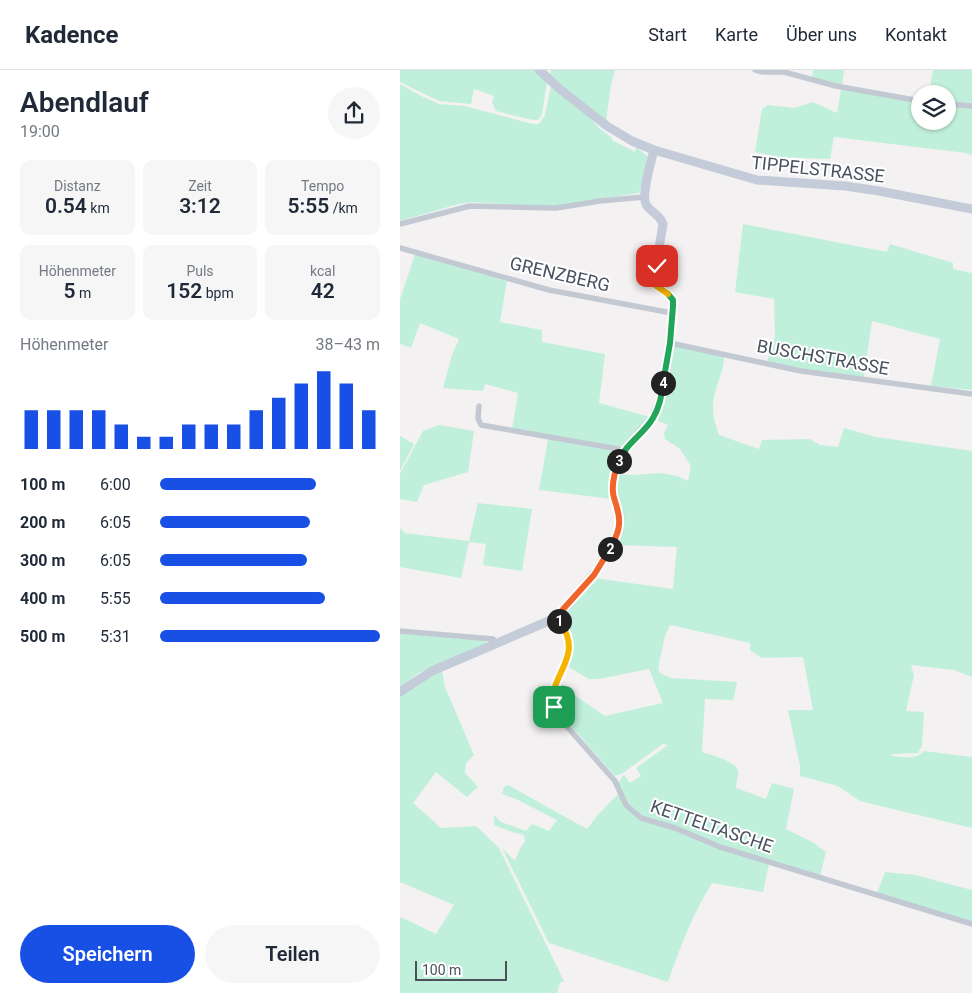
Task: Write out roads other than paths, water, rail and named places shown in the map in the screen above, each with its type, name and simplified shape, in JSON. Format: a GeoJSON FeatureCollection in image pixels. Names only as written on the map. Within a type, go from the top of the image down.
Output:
{"type":"FeatureCollection","features":[{"type":"Feature","properties":{"kind":"street","name":"TIPPELSTRASSE"},"geometry":{"type":"LineString","coordinates":[[540,70],[561,90],[607,126],[632,141],[654,150],[757,180],[845,186],[972,209]]}},
{"type":"Feature","properties":{"kind":"street"},"geometry":{"type":"LineString","coordinates":[[755,70],[784,72],[836,86],[911,99]]}},
{"type":"Feature","properties":{"kind":"street"},"geometry":{"type":"LineString","coordinates":[[956,105],[972,106]]}},
{"type":"Feature","properties":{"kind":"street"},"geometry":{"type":"LineString","coordinates":[[400,692],[432,671],[498,644],[556,617],[594,575],[619,532],[620,516],[613,492],[617,467],[624,450],[650,423],[656,412],[662,394],[670,343],[672,298],[658,288],[654,281],[663,224],[660,217],[646,206],[644,197],[654,150]]}},
{"type":"Feature","properties":{"kind":"street"},"geometry":{"type":"LineString","coordinates":[[400,224],[470,206],[556,208],[644,197]]}},
{"type":"Feature","properties":{"kind":"street","name":"GRENZBERG"},"geometry":{"type":"LineString","coordinates":[[400,248],[550,290],[672,313]]}},
{"type":"Feature","properties":{"kind":"street","name":"BUSCHSTRASSE"},"geometry":{"type":"LineString","coordinates":[[670,343],[801,371],[972,394]]}},
{"type":"Feature","properties":{"kind":"street"},"geometry":{"type":"LineString","coordinates":[[479,406],[478,418],[481,426],[624,450]]}},
{"type":"Feature","properties":{"kind":"street","name":"KETTELTASCHE"},"geometry":{"type":"LineString","coordinates":[[556,617],[566,632],[569,645],[565,663],[553,695],[554,707],[562,721],[615,781],[626,805],[641,818],[675,828],[720,847],[972,924]]}},
{"type":"Feature","properties":{"kind":"street"},"geometry":{"type":"LineString","coordinates":[[400,631],[493,639],[498,644]]}}]}
